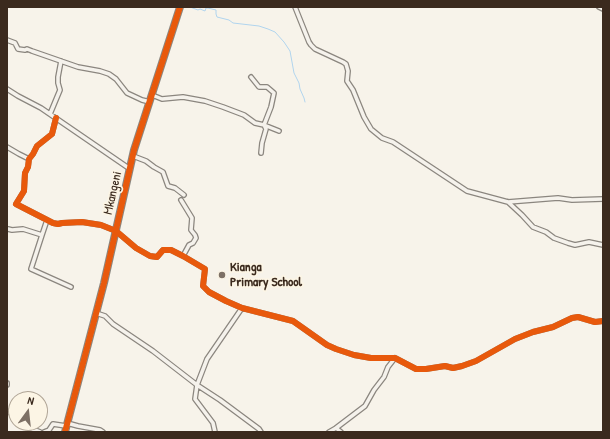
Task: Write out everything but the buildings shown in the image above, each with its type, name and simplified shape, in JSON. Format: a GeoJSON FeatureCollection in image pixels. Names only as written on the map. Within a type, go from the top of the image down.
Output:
{"type":"FeatureCollection","features":[{"type":"Feature","properties":{"kind":"street","name":"Mkangeni"},"geometry":{"type":"LineString","coordinates":[[66,427],[104,283],[133,156],[180,7]]}},
{"type":"Feature","properties":{"kind":"street"},"geometry":{"type":"LineString","coordinates":[[296,7],[311,45],[315,49],[346,64],[348,70],[347,81],[353,90],[364,117],[371,129],[382,138],[393,142],[467,191],[508,202],[558,198],[572,200],[603,198]]}},
{"type":"Feature","properties":{"kind":"street"},"geometry":{"type":"LineString","coordinates":[[599,7],[603,9]]}},
{"type":"Feature","properties":{"kind":"street"},"geometry":{"type":"LineString","coordinates":[[7,40],[14,43],[18,49],[27,49],[78,67],[109,74],[116,79],[127,93],[150,102]]}},
{"type":"Feature","properties":{"kind":"street"},"geometry":{"type":"LineString","coordinates":[[50,114],[60,90],[58,83],[61,61]]}},
{"type":"Feature","properties":{"kind":"street"},"geometry":{"type":"LineString","coordinates":[[251,77],[259,87],[267,87],[274,93],[271,107],[264,125],[266,129],[261,153]]}},
{"type":"Feature","properties":{"kind":"street"},"geometry":{"type":"LineString","coordinates":[[7,89],[41,108],[130,169]]}},
{"type":"Feature","properties":{"kind":"street"},"geometry":{"type":"LineString","coordinates":[[152,95],[162,100],[183,97],[204,101],[244,115],[255,123],[279,131]]}},
{"type":"Feature","properties":{"kind":"street"},"geometry":{"type":"LineString","coordinates":[[56,118],[52,134],[37,146],[29,160],[25,173],[24,191],[16,204],[53,223],[82,222],[101,225],[116,231],[136,248],[150,256],[157,258],[163,250],[171,250],[205,269],[203,286],[210,292],[242,308],[293,321],[327,345],[336,349],[354,355],[371,358],[395,358],[416,369],[445,366],[454,368],[476,361],[515,339],[533,332],[553,327],[572,318],[578,317],[595,322],[603,321]]}},
{"type":"Feature","properties":{"kind":"street"},"geometry":{"type":"LineString","coordinates":[[7,147],[29,160]]}},
{"type":"Feature","properties":{"kind":"street"},"geometry":{"type":"LineString","coordinates":[[133,156],[146,161],[163,172],[168,186],[175,188],[184,194]]}},
{"type":"Feature","properties":{"kind":"street"},"geometry":{"type":"LineString","coordinates":[[181,200],[192,218],[191,230],[196,238],[193,243],[189,245],[184,256]]}},
{"type":"Feature","properties":{"kind":"street"},"geometry":{"type":"LineString","coordinates":[[508,202],[533,227],[546,232],[554,238],[575,245],[589,242],[603,245]]}},
{"type":"Feature","properties":{"kind":"street"},"geometry":{"type":"LineString","coordinates":[[47,220],[32,269],[71,287]]}},
{"type":"Feature","properties":{"kind":"street"},"geometry":{"type":"LineString","coordinates":[[8,229],[23,229],[42,235]]}},
{"type":"Feature","properties":{"kind":"street"},"geometry":{"type":"LineString","coordinates":[[214,432],[213,423],[195,399],[197,385],[207,359],[242,308]]}},
{"type":"Feature","properties":{"kind":"street"},"geometry":{"type":"LineString","coordinates":[[96,313],[105,316],[113,324],[153,351],[261,432]]}},
{"type":"Feature","properties":{"kind":"street"},"geometry":{"type":"LineString","coordinates":[[329,432],[365,406],[395,358]]}},
{"type":"Feature","properties":{"kind":"street"},"geometry":{"type":"LineString","coordinates":[[44,432],[49,430],[53,424],[66,427],[78,426],[100,430],[103,432]]}},
{"type":"Feature","properties":{"kind":"street"},"geometry":{"type":"LineString","coordinates":[[336,428],[341,432]]}},
{"type":"Feature","properties":{"kind":"waterway"},"geometry":{"type":"LineString","coordinates":[[190,7],[205,11],[206,8],[216,10],[217,17],[229,20],[233,23],[259,26],[275,32],[290,51],[294,73],[305,102]]}},
{"type":"Feature","properties":{"kind":"cycle path"},"geometry":{"type":"LineString","coordinates":[[65,432],[104,283],[134,150],[180,7]]}},
{"type":"Feature","properties":{"kind":"cycle path"},"geometry":{"type":"LineString","coordinates":[[56,118],[52,134],[37,146],[29,159],[28,167],[25,173],[24,191],[16,204],[53,223],[82,222],[101,225],[116,231],[136,248],[150,256],[157,257],[163,250],[171,250],[205,269],[203,286],[209,292],[242,308],[293,321],[327,345],[336,349],[354,355],[371,358],[395,358],[416,369],[445,366],[453,368],[476,361],[515,339],[533,332],[553,327],[572,318],[578,317],[595,322],[603,321]]}},
{"type":"Feature","properties":{"kind":"place","name":"Kianga Primary School"},"geometry":{"type":"Point","coordinates":[222,275]}}]}
